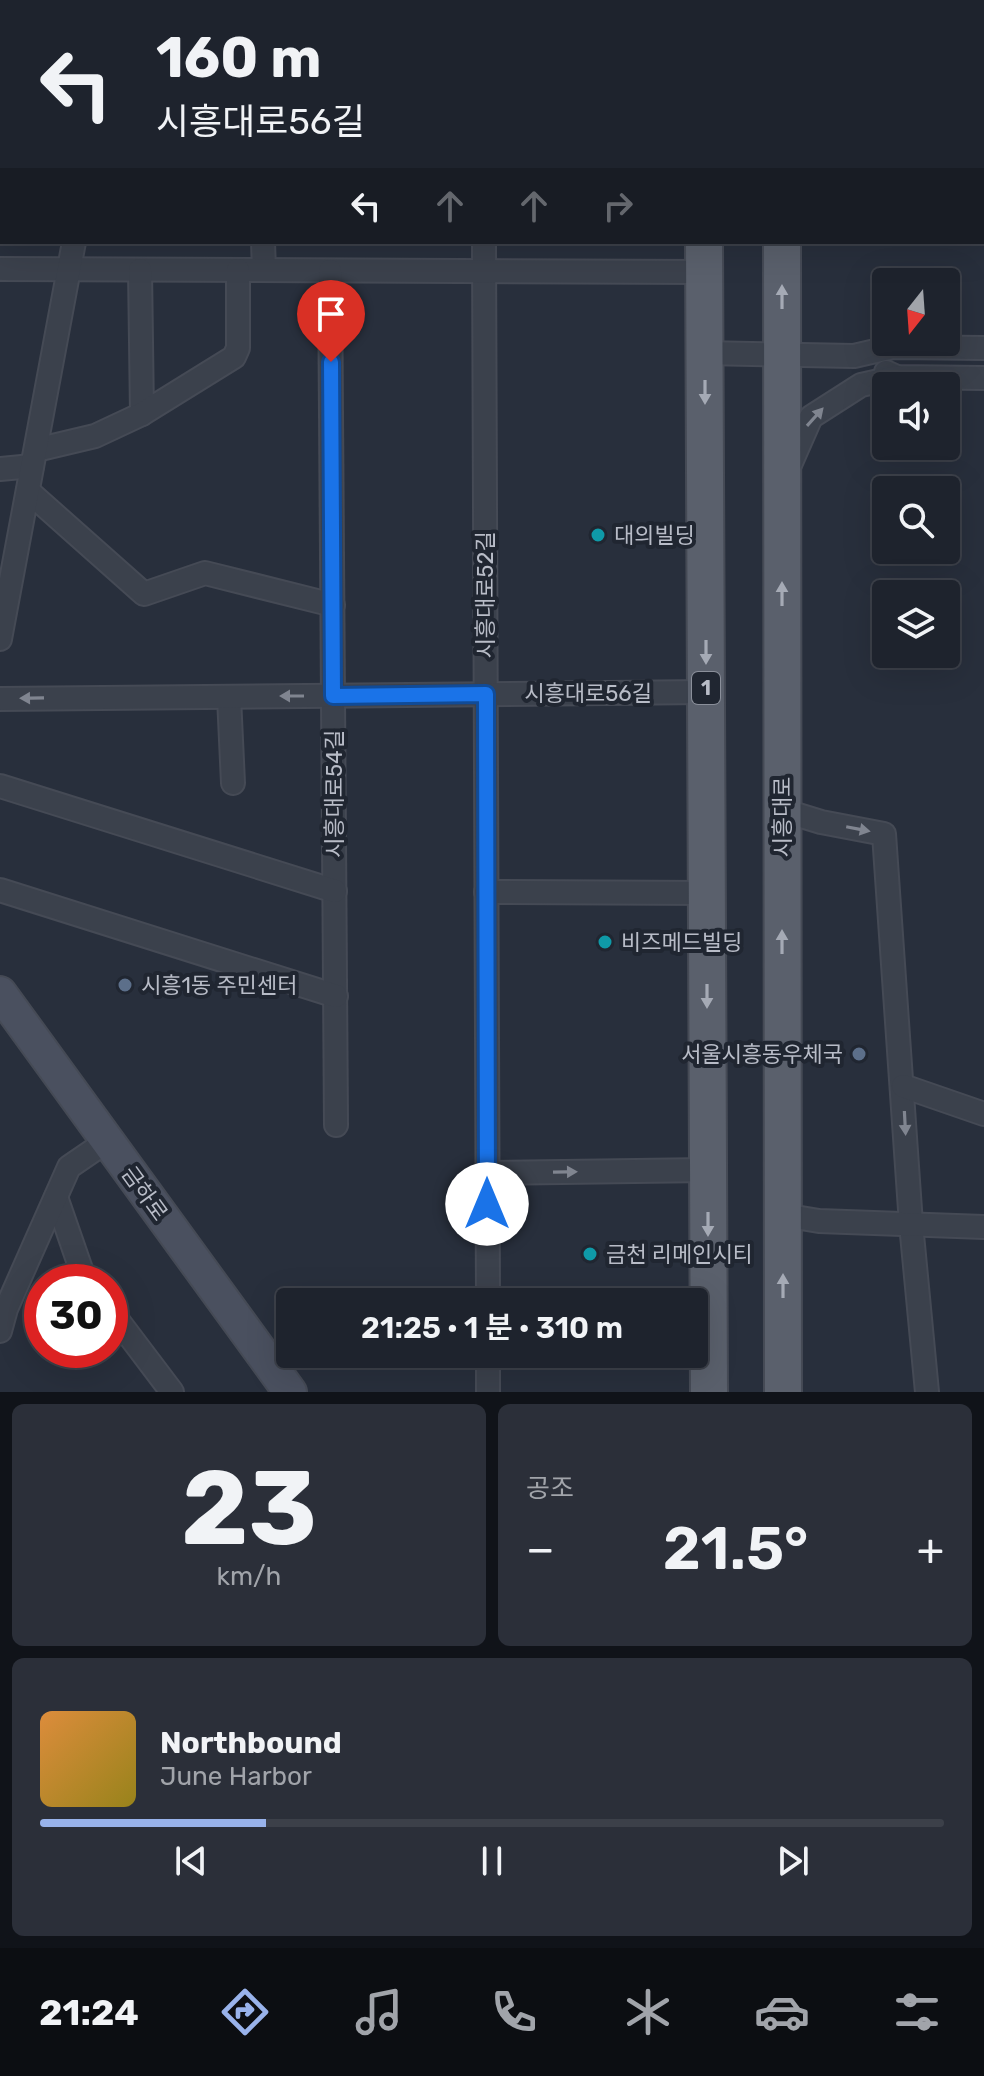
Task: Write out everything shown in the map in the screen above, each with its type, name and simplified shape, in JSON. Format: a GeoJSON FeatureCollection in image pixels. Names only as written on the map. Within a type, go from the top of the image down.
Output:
{"type":"FeatureCollection","features":[{"type":"Feature","properties":{"kind":"main road","name":"시흥대로"},"geometry":{"type":"LineString","coordinates":[[782,244],[783,1392]]}},
{"type":"Feature","properties":{"kind":"main road","name":"1"},"geometry":{"type":"LineString","coordinates":[[704,257],[709,1392]]}},
{"type":"Feature","properties":{"kind":"main road","name":"금하로"},"geometry":{"type":"LineString","coordinates":[[7,1013],[107,1141],[290,1392]]}},
{"type":"Feature","properties":{"kind":"street"},"geometry":{"type":"LineString","coordinates":[[0,639],[74,244]]}},
{"type":"Feature","properties":{"kind":"street"},"geometry":{"type":"LineString","coordinates":[[263,244],[264,270]]}},
{"type":"Feature","properties":{"kind":"street","name":"시흥대로52길"},"geometry":{"type":"LineString","coordinates":[[484,244],[488,1288]]}},
{"type":"Feature","properties":{"kind":"street"},"geometry":{"type":"LineString","coordinates":[[0,269],[484,271],[704,257]]}},
{"type":"Feature","properties":{"kind":"street"},"geometry":{"type":"LineString","coordinates":[[140,270],[142,414]]}},
{"type":"Feature","properties":{"kind":"street"},"geometry":{"type":"LineString","coordinates":[[0,469],[95,436],[142,414],[237,352],[238,270]]}},
{"type":"Feature","properties":{"kind":"street","name":"시흥대로54길"},"geometry":{"type":"LineString","coordinates":[[330,271],[336,1125]]}},
{"type":"Feature","properties":{"kind":"street"},"geometry":{"type":"LineString","coordinates":[[704,353],[854,356],[893,347],[984,348]]}},
{"type":"Feature","properties":{"kind":"street"},"geometry":{"type":"LineString","coordinates":[[854,356],[887,372]]}},
{"type":"Feature","properties":{"kind":"street"},"geometry":{"type":"LineString","coordinates":[[960,378],[984,378]]}},
{"type":"Feature","properties":{"kind":"street"},"geometry":{"type":"LineString","coordinates":[[781,487],[811,417],[861,385],[872,383]]}},
{"type":"Feature","properties":{"kind":"street"},"geometry":{"type":"LineString","coordinates":[[28,491],[144,594],[205,573],[333,605]]}},
{"type":"Feature","properties":{"kind":"street","name":"시흥대로56길"},"geometry":{"type":"LineString","coordinates":[[0,699],[706,692]]}},
{"type":"Feature","properties":{"kind":"street"},"geometry":{"type":"LineString","coordinates":[[229,697],[233,783]]}},
{"type":"Feature","properties":{"kind":"street"},"geometry":{"type":"LineString","coordinates":[[0,786],[335,891]]}},
{"type":"Feature","properties":{"kind":"street"},"geometry":{"type":"LineString","coordinates":[[782,810],[821,822],[884,834],[911,1224],[927,1392]]}},
{"type":"Feature","properties":{"kind":"street"},"geometry":{"type":"LineString","coordinates":[[0,890],[336,996]]}},
{"type":"Feature","properties":{"kind":"street"},"geometry":{"type":"LineString","coordinates":[[486,892],[707,893]]}},
{"type":"Feature","properties":{"kind":"street"},"geometry":{"type":"LineString","coordinates":[[903,1086],[984,1114]]}},
{"type":"Feature","properties":{"kind":"street"},"geometry":{"type":"LineString","coordinates":[[0,1331],[6,1309],[69,1167],[107,1141]]}},
{"type":"Feature","properties":{"kind":"street"},"geometry":{"type":"LineString","coordinates":[[487,1173],[708,1170]]}},
{"type":"Feature","properties":{"kind":"street"},"geometry":{"type":"LineString","coordinates":[[56,1197],[79,1264]]}},
{"type":"Feature","properties":{"kind":"street"},"geometry":{"type":"LineString","coordinates":[[783,1215],[819,1221],[984,1227]]}},
{"type":"Feature","properties":{"kind":"street"},"geometry":{"type":"LineString","coordinates":[[128,1334],[172,1392]]}},
{"type":"Feature","properties":{"kind":"street"},"geometry":{"type":"LineString","coordinates":[[488,1368],[488,1392]]}},
{"type":"Feature","properties":{"kind":"place","name":"대의빌딩"},"geometry":{"type":"Point","coordinates":[598,535]}},
{"type":"Feature","properties":{"kind":"place","name":"비즈메드빌딩"},"geometry":{"type":"Point","coordinates":[605,942]}},
{"type":"Feature","properties":{"kind":"place","name":"시흥1동 주민센터"},"geometry":{"type":"Point","coordinates":[125,985]}},
{"type":"Feature","properties":{"kind":"place","name":"서울시흥동우체국"},"geometry":{"type":"Point","coordinates":[859,1054]}},
{"type":"Feature","properties":{"kind":"place","name":"금천 리메인시티"},"geometry":{"type":"Point","coordinates":[590,1254]}},
{"type":"Feature","properties":{"kind":"route"},"geometry":{"type":"LineString","coordinates":[[331,362],[333,696],[486,694],[487,1204]]}}]}
